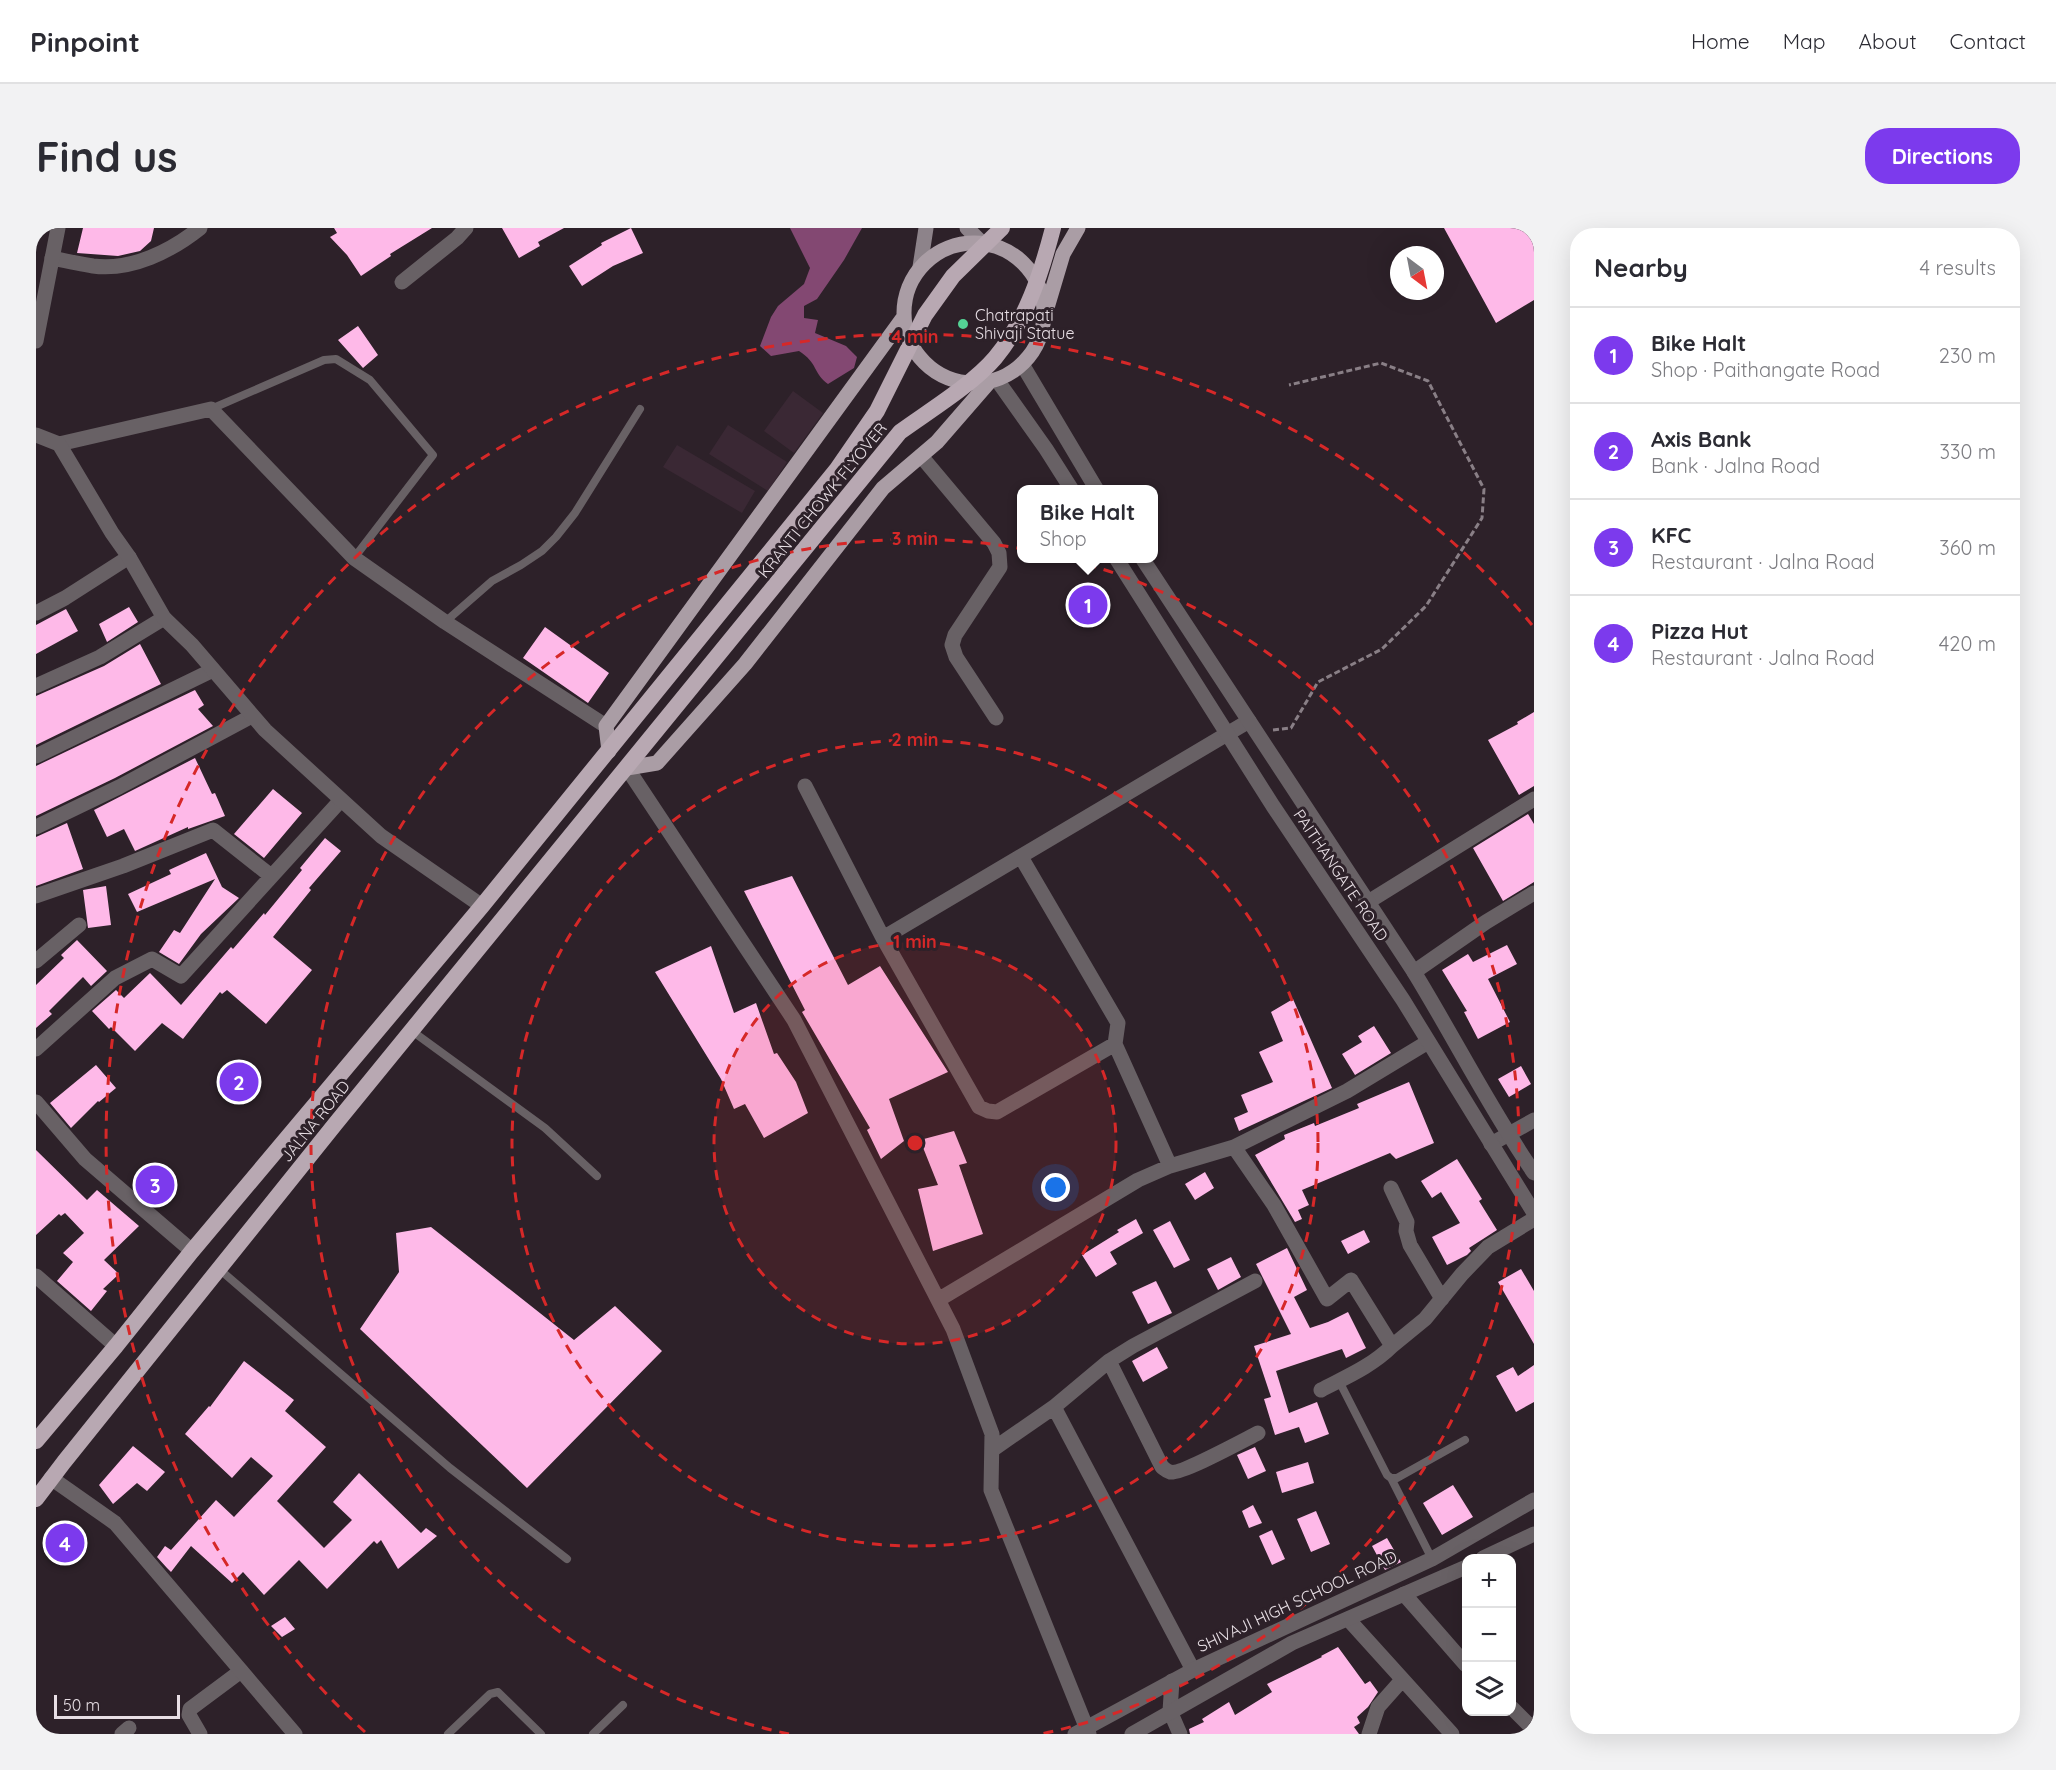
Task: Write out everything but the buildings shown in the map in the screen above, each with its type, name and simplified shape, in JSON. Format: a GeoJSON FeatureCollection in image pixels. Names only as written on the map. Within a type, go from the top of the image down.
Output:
{"type":"FeatureCollection","features":[{"type":"Feature","properties":{"kind":"highway","name":"KRANTI CHOWK FLYOVER"},"geometry":{"type":"LineString","coordinates":[[609,751],[837,469],[877,411],[925,315],[953,276],[1002,228]]}},
{"type":"Feature","properties":{"kind":"highway","name":"KRANTI CHOWK FLYOVER"},"geometry":{"type":"LineString","coordinates":[[627,768],[900,432],[960,388],[994,359],[1019,324],[1042,270],[1053,228]]}},
{"type":"Feature","properties":{"kind":"highway","name":"JALNA ROAD"},"geometry":{"type":"LineString","coordinates":[[36,1440],[609,751]]}},
{"type":"Feature","properties":{"kind":"highway","name":"JALNA ROAD"},"geometry":{"type":"LineString","coordinates":[[36,1499],[219,1269],[627,768]]}},
{"type":"Feature","properties":{"kind":"main road"},"geometry":{"type":"LineString","coordinates":[[926,228],[920,267],[907,290],[903,318],[909,343],[924,364],[946,378],[971,383],[993,380]]}},
{"type":"Feature","properties":{"kind":"main road"},"geometry":{"type":"LineString","coordinates":[[968,228],[983,243]]}},
{"type":"Feature","properties":{"kind":"main road"},"geometry":{"type":"LineString","coordinates":[[983,243],[995,228]]}},
{"type":"Feature","properties":{"kind":"main road"},"geometry":{"type":"LineString","coordinates":[[627,768],[657,762],[745,664],[883,488],[937,442],[993,380],[1022,364],[1039,342],[1063,254],[1078,228]]}},
{"type":"Feature","properties":{"kind":"main road"},"geometry":{"type":"LineString","coordinates":[[920,267],[944,252],[983,243],[1006,249],[1028,266],[1041,289],[1045,315]]}},
{"type":"Feature","properties":{"kind":"main road"},"geometry":{"type":"LineString","coordinates":[[609,751],[606,726],[903,318]]}},
{"type":"Feature","properties":{"kind":"street"},"geometry":{"type":"LineString","coordinates":[[36,341],[58,228]]}},
{"type":"Feature","properties":{"kind":"street"},"geometry":{"type":"LineString","coordinates":[[52,258],[96,266],[135,264],[182,242],[200,228]]}},
{"type":"Feature","properties":{"kind":"street"},"geometry":{"type":"LineString","coordinates":[[402,282],[457,238],[466,228]]}},
{"type":"Feature","properties":{"kind":"street"},"geometry":{"type":"LineString","coordinates":[[1022,364],[1095,485]]}},
{"type":"Feature","properties":{"kind":"street"},"geometry":{"type":"LineString","coordinates":[[993,380],[1046,449],[1069,485]]}},
{"type":"Feature","properties":{"kind":"street"},"geometry":{"type":"LineString","coordinates":[[36,435],[59,444],[211,409],[354,558],[445,622],[606,726]]}},
{"type":"Feature","properties":{"kind":"street"},"geometry":{"type":"LineString","coordinates":[[59,444],[164,618],[252,716],[381,837],[482,906]]}},
{"type":"Feature","properties":{"kind":"street"},"geometry":{"type":"LineString","coordinates":[[921,456],[994,543],[999,553],[1000,567],[955,635],[952,645],[956,657],[996,718]]}},
{"type":"Feature","properties":{"kind":"street"},"geometry":{"type":"LineString","coordinates":[[36,613],[65,598],[129,557]]}},
{"type":"Feature","properties":{"kind":"street","name":"PAITHANGATE ROAD"},"geometry":{"type":"LineString","coordinates":[[1119,563],[1428,1042],[1534,1213]]}},
{"type":"Feature","properties":{"kind":"street","name":"PAITHANGATE ROAD"},"geometry":{"type":"LineString","coordinates":[[1145,563],[1414,972],[1450,1030],[1508,1136],[1534,1173]]}},
{"type":"Feature","properties":{"kind":"street"},"geometry":{"type":"LineString","coordinates":[[36,686],[100,657],[164,618]]}},
{"type":"Feature","properties":{"kind":"street"},"geometry":{"type":"LineString","coordinates":[[36,756],[213,670]]}},
{"type":"Feature","properties":{"kind":"street"},"geometry":{"type":"LineString","coordinates":[[36,827],[119,787],[252,716]]}},
{"type":"Feature","properties":{"kind":"street"},"geometry":{"type":"LineString","coordinates":[[883,938],[1228,734],[1252,726]]}},
{"type":"Feature","properties":{"kind":"street"},"geometry":{"type":"LineString","coordinates":[[627,768],[794,1020],[953,1329],[992,1434],[991,1490],[1083,1732]]}},
{"type":"Feature","properties":{"kind":"street"},"geometry":{"type":"LineString","coordinates":[[806,786],[883,938],[979,1107],[997,1112],[1115,1044]]}},
{"type":"Feature","properties":{"kind":"street"},"geometry":{"type":"LineString","coordinates":[[1368,902],[1534,799]]}},
{"type":"Feature","properties":{"kind":"street"},"geometry":{"type":"LineString","coordinates":[[36,1049],[115,978],[142,964],[152,959],[181,976],[341,800]]}},
{"type":"Feature","properties":{"kind":"street"},"geometry":{"type":"LineString","coordinates":[[36,896],[123,866],[213,831],[272,876]]}},
{"type":"Feature","properties":{"kind":"street"},"geometry":{"type":"LineString","coordinates":[[1020,857],[1118,1023],[1115,1044],[1170,1166]]}},
{"type":"Feature","properties":{"kind":"street"},"geometry":{"type":"LineString","coordinates":[[1414,972],[1486,922],[1534,894]]}},
{"type":"Feature","properties":{"kind":"street"},"geometry":{"type":"LineString","coordinates":[[36,961],[79,925]]}},
{"type":"Feature","properties":{"kind":"street"},"geometry":{"type":"LineString","coordinates":[[938,1300],[1138,1180],[1170,1166],[1234,1147],[1347,1091],[1428,1042]]}},
{"type":"Feature","properties":{"kind":"street"},"geometry":{"type":"LineString","coordinates":[[36,1102],[85,1159],[192,1251]]}},
{"type":"Feature","properties":{"kind":"street"},"geometry":{"type":"LineString","coordinates":[[1491,1144],[1534,1120]]}},
{"type":"Feature","properties":{"kind":"street"},"geometry":{"type":"LineString","coordinates":[[1234,1147],[1274,1205],[1327,1299],[1351,1280],[1392,1346]]}},
{"type":"Feature","properties":{"kind":"street"},"geometry":{"type":"LineString","coordinates":[[1391,1188],[1407,1222],[1410,1245],[1442,1299]]}},
{"type":"Feature","properties":{"kind":"street"},"geometry":{"type":"LineString","coordinates":[[1321,1390],[1380,1358],[1425,1319],[1488,1247],[1534,1219]]}},
{"type":"Feature","properties":{"kind":"street"},"geometry":{"type":"LineString","coordinates":[[36,1276],[116,1346]]}},
{"type":"Feature","properties":{"kind":"street"},"geometry":{"type":"LineString","coordinates":[[992,1450],[1054,1407],[1109,1361],[1255,1281]]}},
{"type":"Feature","properties":{"kind":"street"},"geometry":{"type":"LineString","coordinates":[[1109,1361],[1162,1467],[1167,1471],[1172,1473],[1192,1465],[1258,1434]]}},
{"type":"Feature","properties":{"kind":"street"},"geometry":{"type":"LineString","coordinates":[[1054,1407],[1193,1670]]}},
{"type":"Feature","properties":{"kind":"street"},"geometry":{"type":"LineString","coordinates":[[51,1478],[115,1523],[296,1734]]}},
{"type":"Feature","properties":{"kind":"street","name":"SHIVAJI HIGH SCHOOL ROAD"},"geometry":{"type":"LineString","coordinates":[[1083,1732],[1193,1670],[1432,1559],[1534,1500]]}},
{"type":"Feature","properties":{"kind":"street"},"geometry":{"type":"LineString","coordinates":[[1492,1554],[1534,1534]]}},
{"type":"Feature","properties":{"kind":"street"},"geometry":{"type":"LineString","coordinates":[[1132,1734],[1292,1643],[1462,1569]]}},
{"type":"Feature","properties":{"kind":"street"},"geometry":{"type":"LineString","coordinates":[[1404,1594],[1464,1662]]}},
{"type":"Feature","properties":{"kind":"street"},"geometry":{"type":"LineString","coordinates":[[1348,1619],[1452,1734]]}},
{"type":"Feature","properties":{"kind":"street"},"geometry":{"type":"LineString","coordinates":[[200,1734],[189,1715],[190,1709],[241,1671]]}},
{"type":"Feature","properties":{"kind":"street"},"geometry":{"type":"LineString","coordinates":[[1369,1734],[1378,1707],[1402,1680]]}},
{"type":"Feature","properties":{"kind":"street"},"geometry":{"type":"LineString","coordinates":[[1172,1681],[1170,1711],[1180,1734]]}},
{"type":"Feature","properties":{"kind":"street"},"geometry":{"type":"LineString","coordinates":[[1516,1712],[1534,1730]]}},
{"type":"Feature","properties":{"kind":"lane"},"geometry":{"type":"LineString","coordinates":[[211,409],[324,360],[336,359],[370,380],[433,455],[354,558]]}},
{"type":"Feature","properties":{"kind":"lane"},"geometry":{"type":"LineString","coordinates":[[445,622],[492,581],[542,551],[556,537],[575,513],[639,409]]}},
{"type":"Feature","properties":{"kind":"lane"},"geometry":{"type":"LineString","coordinates":[[412,1031],[544,1128],[597,1176]]}},
{"type":"Feature","properties":{"kind":"lane"},"geometry":{"type":"LineString","coordinates":[[219,1269],[450,1468],[567,1559]]}},
{"type":"Feature","properties":{"kind":"lane"},"geometry":{"type":"LineString","coordinates":[[1339,1381],[1432,1559]]}},
{"type":"Feature","properties":{"kind":"lane"},"geometry":{"type":"LineString","coordinates":[[1391,1478],[1397,1478],[1465,1440]]}},
{"type":"Feature","properties":{"kind":"lane"},"geometry":{"type":"LineString","coordinates":[[448,1734],[490,1694],[498,1692],[541,1734]]}},
{"type":"Feature","properties":{"kind":"lane"},"geometry":{"type":"LineString","coordinates":[[593,1734],[623,1705]]}},
{"type":"Feature","properties":{"kind":"path"},"geometry":{"type":"LineString","coordinates":[[1252,726],[1291,728],[1318,682],[1382,649],[1426,606],[1482,518],[1484,489],[1428,381],[1381,363],[1289,385]]}},
{"type":"Feature","properties":{"kind":"shaded area"},"geometry":{"type":"Polygon","coordinates":[[[790,228],[862,228],[844,260],[817,299],[804,306],[804,318],[818,320],[815,333],[846,346],[857,357],[854,368],[828,384],[805,355],[799,351],[771,356],[760,346],[771,317],[778,306],[804,284],[810,268],[790,228]]]}},
{"type":"Feature","properties":{"kind":"shaded area"},"geometry":{"type":"Polygon","coordinates":[[[793,391],[823,413],[794,453],[764,431],[793,391]]]}},
{"type":"Feature","properties":{"kind":"shaded area"},"geometry":{"type":"Polygon","coordinates":[[[728,425],[787,462],[768,491],[709,454],[728,425]]]}},
{"type":"Feature","properties":{"kind":"shaded area"},"geometry":{"type":"Polygon","coordinates":[[[677,445],[755,491],[742,513],[663,467],[677,445]]]}},
{"type":"Feature","properties":{"kind":"place","name":"Chatrapati Shivaji Statue"},"geometry":{"type":"Point","coordinates":[963,324]}},
{"type":"Feature","properties":{"kind":"place","name":"Bike Halt"},"geometry":{"type":"Point","coordinates":[1088,605]}},
{"type":"Feature","properties":{"kind":"place","name":"Axis Bank"},"geometry":{"type":"Point","coordinates":[239,1082]}},
{"type":"Feature","properties":{"kind":"place","name":"KFC"},"geometry":{"type":"Point","coordinates":[155,1185]}},
{"type":"Feature","properties":{"kind":"place","name":"Pizza Hut"},"geometry":{"type":"Point","coordinates":[65,1543]}}]}
